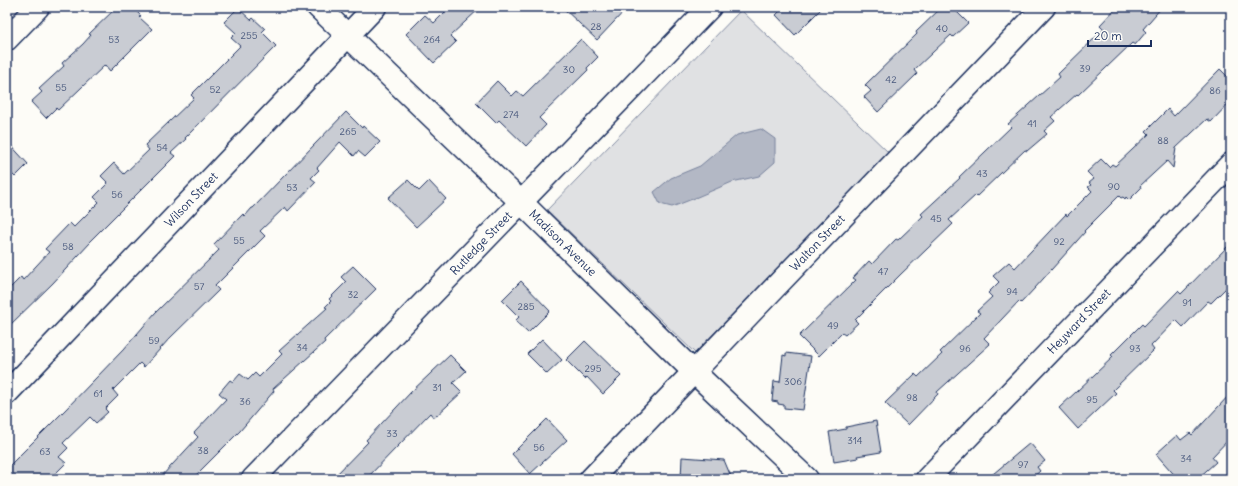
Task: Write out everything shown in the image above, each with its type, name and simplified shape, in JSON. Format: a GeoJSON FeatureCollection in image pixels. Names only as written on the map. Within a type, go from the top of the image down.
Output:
{"type":"FeatureCollection","features":[{"type":"Feature","properties":{"kind":"street"},"geometry":{"type":"LineString","coordinates":[[7,39],[38,7]]}},
{"type":"Feature","properties":{"kind":"street","name":"Madison Avenue"},"geometry":{"type":"LineString","coordinates":[[318,7],[521,202],[694,372],[807,479]]}},
{"type":"Feature","properties":{"kind":"street","name":"Wilson Street"},"geometry":{"type":"LineString","coordinates":[[7,393],[375,7]]}},
{"type":"Feature","properties":{"kind":"street","name":"Rutledge Street"},"geometry":{"type":"LineString","coordinates":[[253,479],[710,7]]}},
{"type":"Feature","properties":{"kind":"street","name":"Walton Street"},"geometry":{"type":"LineString","coordinates":[[591,479],[1044,7]]}},
{"type":"Feature","properties":{"kind":"street","name":"Heyward Street"},"geometry":{"type":"LineString","coordinates":[[927,479],[1231,164]]}},
{"type":"Feature","properties":{"kind":"shaded area"},"geometry":{"type":"Polygon","coordinates":[[[741,10],[889,153],[695,353],[547,210],[741,10]]]}},
{"type":"Feature","properties":{"kind":"shaded area"},"geometry":{"type":"Polygon","coordinates":[[[761,129],[775,139],[775,162],[759,176],[732,182],[672,207],[660,204],[654,192],[671,178],[700,166],[737,135],[761,129]]]}},
{"type":"Feature","properties":{"kind":"building"},"geometry":{"type":"Polygon","coordinates":[[[117,7],[132,7],[141,16],[139,17],[152,29],[110,71],[105,65],[58,110],[56,108],[46,118],[31,102],[42,92],[39,89],[64,66],[62,63],[83,44],[91,35],[89,34],[117,7]]]}},
{"type":"Feature","properties":{"kind":"building"},"geometry":{"type":"Polygon","coordinates":[[[450,7],[481,7],[450,36],[456,42],[434,63],[406,34],[425,15],[434,23],[450,7]]]}},
{"type":"Feature","properties":{"kind":"building"},"geometry":{"type":"Polygon","coordinates":[[[562,7],[628,7],[597,40],[562,7]]]}},
{"type":"Feature","properties":{"kind":"building"},"geometry":{"type":"Polygon","coordinates":[[[784,7],[823,7],[795,35],[776,15],[784,7]]]}},
{"type":"Feature","properties":{"kind":"building"},"geometry":{"type":"Polygon","coordinates":[[[942,7],[952,7],[968,23],[953,37],[951,35],[914,70],[917,74],[878,112],[864,97],[871,91],[865,85],[942,7]]]}},
{"type":"Feature","properties":{"kind":"building"},"geometry":{"type":"Polygon","coordinates":[[[1117,7],[1162,7],[1143,29],[1146,32],[1135,45],[1132,43],[1078,95],[1077,94],[1051,117],[1055,121],[1044,131],[1047,134],[1027,151],[1025,150],[977,196],[976,195],[949,220],[953,224],[855,320],[858,323],[845,335],[842,333],[819,356],[799,336],[856,280],[853,278],[869,261],[872,264],[896,239],[898,240],[923,216],[921,214],[960,178],[959,177],[1011,127],[1008,124],[1060,77],[1058,74],[1104,29],[1100,25],[1117,7]]]}},
{"type":"Feature","properties":{"kind":"building"},"geometry":{"type":"Polygon","coordinates":[[[238,8],[251,20],[253,18],[265,29],[262,32],[276,46],[171,153],[175,156],[89,242],[90,243],[53,283],[7,328],[7,291],[21,277],[23,280],[49,252],[45,249],[70,223],[74,227],[99,202],[94,197],[108,183],[101,176],[114,163],[124,174],[149,150],[145,145],[194,98],[191,95],[240,46],[231,38],[236,33],[224,22],[238,8]]]}},
{"type":"Feature","properties":{"kind":"building"},"geometry":{"type":"Polygon","coordinates":[[[581,39],[598,57],[587,68],[588,70],[539,118],[546,125],[526,146],[499,120],[496,123],[476,103],[497,81],[512,96],[517,91],[523,96],[581,39]]]}},
{"type":"Feature","properties":{"kind":"building"},"geometry":{"type":"Polygon","coordinates":[[[1220,69],[1231,80],[1231,101],[1211,122],[1207,119],[1176,148],[1173,168],[1167,161],[1140,186],[1141,188],[1129,200],[1126,197],[1125,199],[1119,196],[1084,231],[1085,232],[1021,303],[1019,301],[984,338],[990,344],[937,392],[938,394],[908,425],[885,403],[915,374],[918,377],[942,354],[940,352],[980,313],[977,311],[992,297],[988,293],[999,282],[993,276],[1009,262],[1015,268],[1066,214],[1067,216],[1092,191],[1088,187],[1091,185],[1089,183],[1094,179],[1087,172],[1101,159],[1109,167],[1112,164],[1115,166],[1149,134],[1146,131],[1168,109],[1174,116],[1220,69]]]}},
{"type":"Feature","properties":{"kind":"building"},"geometry":{"type":"Polygon","coordinates":[[[346,112],[362,128],[363,126],[380,142],[365,157],[358,151],[354,156],[340,142],[317,168],[319,170],[311,178],[316,182],[288,211],[285,207],[260,231],[265,236],[215,286],[219,290],[169,339],[144,367],[140,363],[113,390],[118,396],[105,409],[108,412],[96,423],[90,417],[63,443],[68,448],[59,457],[66,463],[50,479],[7,479],[7,468],[124,349],[155,313],[219,250],[214,244],[243,214],[245,216],[253,208],[346,112]]]}},
{"type":"Feature","properties":{"kind":"building"},"geometry":{"type":"Polygon","coordinates":[[[7,141],[28,164],[15,177],[7,169],[7,141]]]}},
{"type":"Feature","properties":{"kind":"building"},"geometry":{"type":"Polygon","coordinates":[[[408,180],[419,191],[429,181],[446,199],[416,227],[388,198],[408,180]]]}},
{"type":"Feature","properties":{"kind":"building"},"geometry":{"type":"Polygon","coordinates":[[[1231,243],[1231,283],[1211,303],[1208,301],[1183,327],[1176,320],[1151,346],[1154,350],[1113,390],[1116,393],[1078,429],[1059,408],[1113,357],[1111,355],[1142,324],[1144,326],[1178,291],[1181,294],[1231,243]]]}},
{"type":"Feature","properties":{"kind":"building"},"geometry":{"type":"Polygon","coordinates":[[[353,266],[376,289],[324,340],[325,342],[273,389],[274,391],[240,431],[192,479],[159,479],[198,437],[194,433],[226,399],[219,393],[230,380],[233,382],[240,374],[248,380],[255,373],[259,377],[282,354],[279,351],[327,308],[325,307],[331,301],[329,299],[346,282],[341,277],[353,266]]]}},
{"type":"Feature","properties":{"kind":"building"},"geometry":{"type":"Polygon","coordinates":[[[521,281],[550,311],[528,333],[515,321],[519,317],[502,300],[521,281]]]}},
{"type":"Feature","properties":{"kind":"building"},"geometry":{"type":"Polygon","coordinates":[[[542,339],[562,360],[547,374],[527,354],[542,339]]]}},
{"type":"Feature","properties":{"kind":"building"},"geometry":{"type":"Polygon","coordinates":[[[585,341],[621,376],[603,394],[587,377],[585,379],[566,360],[585,341]]]}},
{"type":"Feature","properties":{"kind":"building"},"geometry":{"type":"Polygon","coordinates":[[[786,353],[811,356],[803,410],[784,408],[784,405],[772,401],[774,381],[780,382],[783,355],[786,356],[786,353]]]}},
{"type":"Feature","properties":{"kind":"building"},"geometry":{"type":"Polygon","coordinates":[[[450,355],[466,371],[453,383],[462,392],[434,418],[430,413],[366,479],[332,479],[368,442],[366,440],[411,392],[450,355]]]}},
{"type":"Feature","properties":{"kind":"building"},"geometry":{"type":"Polygon","coordinates":[[[1231,393],[1231,437],[1212,457],[1216,462],[1197,479],[1178,479],[1156,454],[1177,435],[1181,440],[1190,433],[1192,435],[1231,393]]]}},
{"type":"Feature","properties":{"kind":"building"},"geometry":{"type":"Polygon","coordinates":[[[547,419],[567,440],[530,474],[512,454],[547,419]]]}},
{"type":"Feature","properties":{"kind":"building"},"geometry":{"type":"Polygon","coordinates":[[[876,421],[881,452],[834,462],[829,432],[876,421]]]}},
{"type":"Feature","properties":{"kind":"building"},"geometry":{"type":"Polygon","coordinates":[[[1030,443],[1045,461],[1037,467],[1040,471],[1031,479],[987,479],[1030,443]]]}},
{"type":"Feature","properties":{"kind":"building"},"geometry":{"type":"Polygon","coordinates":[[[682,457],[724,460],[732,479],[681,479],[682,457]]]}}]}
